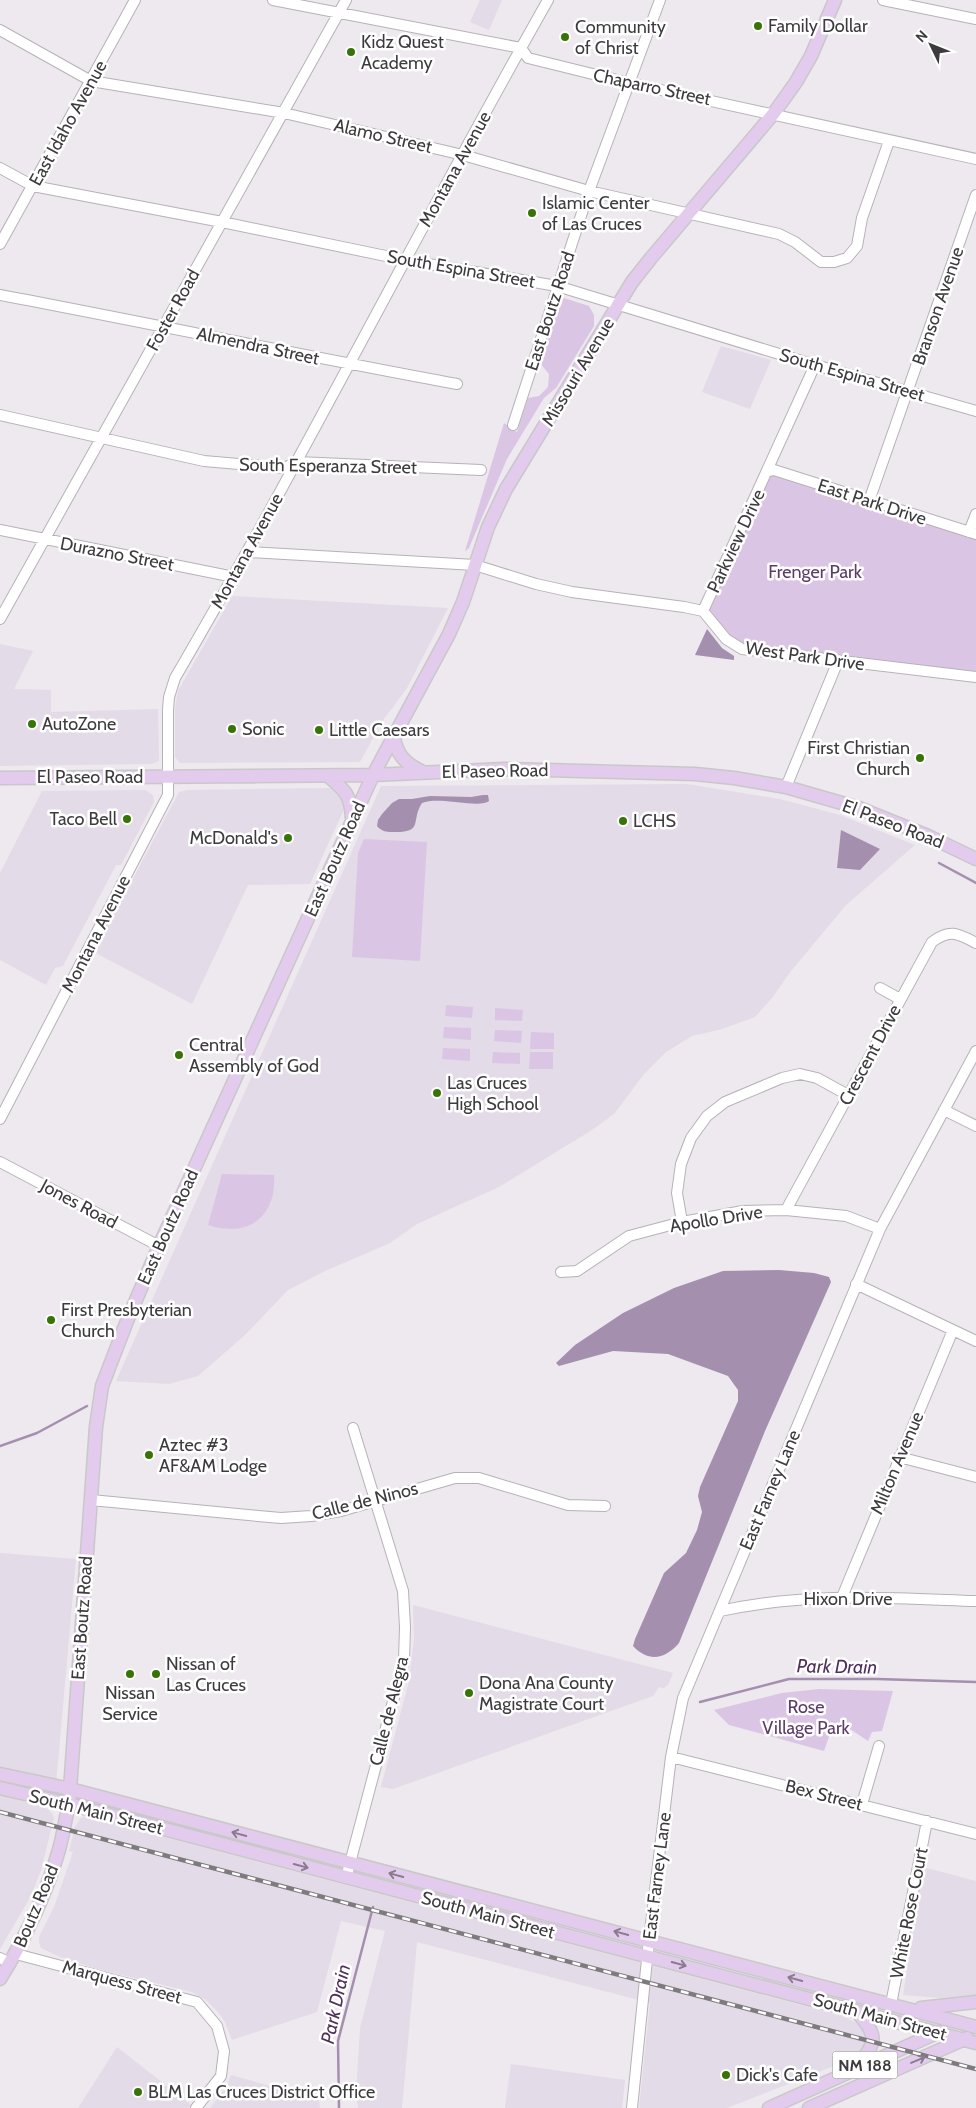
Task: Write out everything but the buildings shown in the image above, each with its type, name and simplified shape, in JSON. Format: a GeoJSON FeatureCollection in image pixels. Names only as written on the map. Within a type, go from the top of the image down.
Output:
{"type":"FeatureCollection","features":[{"type":"Feature","properties":{"kind":"main road","name":"Missouri Avenue"},"geometry":{"type":"LineString","coordinates":[[373,775],[449,634],[463,602],[488,526],[506,489],[540,437],[618,305],[651,258],[774,113],[796,82],[811,56],[835,0]]}},
{"type":"Feature","properties":{"kind":"main road"},"geometry":{"type":"LineString","coordinates":[[394,736],[396,749],[401,757],[411,766],[425,773]]}},
{"type":"Feature","properties":{"kind":"main road","name":"El Paseo Road"},"geometry":{"type":"LineString","coordinates":[[0,778],[328,776],[505,769],[675,773],[734,778],[786,787],[859,808],[928,836],[976,859]]}},
{"type":"Feature","properties":{"kind":"main road","name":"East Boutz Road"},"geometry":{"type":"LineString","coordinates":[[64,1829],[69,1804],[90,1500],[96,1427],[102,1386],[159,1246],[373,775]]}},
{"type":"Feature","properties":{"kind":"main road"},"geometry":{"type":"LineString","coordinates":[[328,776],[344,790],[350,799],[352,821]]}},
{"type":"Feature","properties":{"kind":"main road","name":"South Main Street"},"geometry":{"type":"LineString","coordinates":[[0,1774],[70,1789],[976,2027]]}},
{"type":"Feature","properties":{"kind":"main road","name":"South Main Street"},"geometry":{"type":"LineString","coordinates":[[0,1788],[69,1804],[970,2041]]}},
{"type":"Feature","properties":{"kind":"main road","name":"Boutz Road"},"geometry":{"type":"LineString","coordinates":[[0,1979],[44,1893],[64,1829]]}},
{"type":"Feature","properties":{"kind":"main road"},"geometry":{"type":"LineString","coordinates":[[908,2008],[942,2007],[976,2002]]}},
{"type":"Feature","properties":{"kind":"main road"},"geometry":{"type":"LineString","coordinates":[[853,2071],[873,2042],[870,2028],[856,2011]]}},
{"type":"Feature","properties":{"kind":"main road","name":"NM 188"},"geometry":{"type":"LineString","coordinates":[[769,2108],[976,2016]]}},
{"type":"Feature","properties":{"kind":"main road","name":"NM 188"},"geometry":{"type":"LineString","coordinates":[[809,2108],[970,2041],[976,2034]]}},
{"type":"Feature","properties":{"kind":"street","name":"East Idaho Avenue"},"geometry":{"type":"LineString","coordinates":[[0,244],[34,186],[135,0]]}},
{"type":"Feature","properties":{"kind":"street","name":"Chaparro Street"},"geometry":{"type":"LineString","coordinates":[[273,0],[521,48],[528,58],[629,83],[774,113],[889,141],[976,159]]}},
{"type":"Feature","properties":{"kind":"street","name":"Foster Road"},"geometry":{"type":"LineString","coordinates":[[0,619],[346,0]]}},
{"type":"Feature","properties":{"kind":"street","name":"Montana Avenue"},"geometry":{"type":"LineString","coordinates":[[0,1119],[168,795],[168,710],[175,678],[248,552],[548,0]]}},
{"type":"Feature","properties":{"kind":"street","name":"East Boutz Road"},"geometry":{"type":"LineString","coordinates":[[513,425],[589,191],[660,0]]}},
{"type":"Feature","properties":{"kind":"street"},"geometry":{"type":"LineString","coordinates":[[883,0],[976,19]]}},
{"type":"Feature","properties":{"kind":"street","name":"Alamo Street"},"geometry":{"type":"LineString","coordinates":[[0,30],[91,81],[284,113],[463,155],[589,191],[779,234],[795,242],[821,262],[828,263],[841,261],[853,252],[857,246],[862,218],[889,141]]}},
{"type":"Feature","properties":{"kind":"street","name":"South Espina Street"},"geometry":{"type":"LineString","coordinates":[[0,168],[34,186],[405,260],[557,286],[815,365],[976,411]]}},
{"type":"Feature","properties":{"kind":"street","name":"Branson Avenue"},"geometry":{"type":"LineString","coordinates":[[869,502],[976,195]]}},
{"type":"Feature","properties":{"kind":"street","name":"Almendra Street"},"geometry":{"type":"LineString","coordinates":[[0,295],[457,384]]}},
{"type":"Feature","properties":{"kind":"street","name":"Parkview Drive"},"geometry":{"type":"LineString","coordinates":[[703,611],[815,365]]}},
{"type":"Feature","properties":{"kind":"street","name":"South Esperanza Street"},"geometry":{"type":"LineString","coordinates":[[0,415],[204,461],[284,468],[297,462],[481,470]]}},
{"type":"Feature","properties":{"kind":"street","name":"East Park Drive"},"geometry":{"type":"LineString","coordinates":[[768,471],[774,470],[869,502],[973,533]]}},
{"type":"Feature","properties":{"kind":"street"},"geometry":{"type":"LineString","coordinates":[[973,533],[976,514]]}},
{"type":"Feature","properties":{"kind":"street","name":"Durazno Street"},"geometry":{"type":"LineString","coordinates":[[0,530],[234,577]]}},
{"type":"Feature","properties":{"kind":"street"},"geometry":{"type":"LineString","coordinates":[[248,552],[475,564],[536,584],[572,592],[703,611]]}},
{"type":"Feature","properties":{"kind":"street","name":"West Park Drive"},"geometry":{"type":"LineString","coordinates":[[703,611],[726,639],[742,648],[976,677]]}},
{"type":"Feature","properties":{"kind":"street"},"geometry":{"type":"LineString","coordinates":[[786,787],[838,661]]}},
{"type":"Feature","properties":{"kind":"street","name":"Crescent Drive"},"geometry":{"type":"LineString","coordinates":[[786,1210],[932,942],[944,934],[960,935],[976,943]]}},
{"type":"Feature","properties":{"kind":"street"},"geometry":{"type":"LineString","coordinates":[[880,988],[900,999]]}},
{"type":"Feature","properties":{"kind":"street","name":"East Farney Lane"},"geometry":{"type":"LineString","coordinates":[[632,2108],[649,1940],[672,1757],[683,1698],[880,1229],[976,1051]]}},
{"type":"Feature","properties":{"kind":"street"},"geometry":{"type":"LineString","coordinates":[[682,1222],[677,1193],[681,1164],[691,1138],[707,1116],[725,1102],[782,1078],[800,1074],[817,1078],[848,1095]]}},
{"type":"Feature","properties":{"kind":"street"},"geometry":{"type":"LineString","coordinates":[[944,1110],[976,1126]]}},
{"type":"Feature","properties":{"kind":"street","name":"Jones Road"},"geometry":{"type":"LineString","coordinates":[[0,1162],[159,1246]]}},
{"type":"Feature","properties":{"kind":"street","name":"Apollo Drive"},"geometry":{"type":"LineString","coordinates":[[561,1272],[577,1271],[629,1236],[682,1222],[743,1211],[786,1210],[846,1216],[880,1229]]}},
{"type":"Feature","properties":{"kind":"street"},"geometry":{"type":"LineString","coordinates":[[856,1284],[976,1341]]}},
{"type":"Feature","properties":{"kind":"street","name":"Milton Avenue"},"geometry":{"type":"LineString","coordinates":[[842,1597],[953,1330]]}},
{"type":"Feature","properties":{"kind":"street","name":"Calle de Alegra"},"geometry":{"type":"LineString","coordinates":[[346,1878],[404,1660],[405,1627],[403,1591],[353,1428]]}},
{"type":"Feature","properties":{"kind":"street"},"geometry":{"type":"LineString","coordinates":[[899,1456],[976,1477]]}},
{"type":"Feature","properties":{"kind":"street","name":"Calle de Ninos"},"geometry":{"type":"LineString","coordinates":[[90,1500],[282,1518],[341,1511],[455,1478],[480,1478],[568,1505],[605,1506]]}},
{"type":"Feature","properties":{"kind":"street","name":"Hixon Drive"},"geometry":{"type":"LineString","coordinates":[[720,1611],[796,1599],[842,1597],[976,1602]]}},
{"type":"Feature","properties":{"kind":"street"},"geometry":{"type":"LineString","coordinates":[[862,1804],[879,1746]]}},
{"type":"Feature","properties":{"kind":"street","name":"Bex Street"},"geometry":{"type":"LineString","coordinates":[[672,1757],[976,1834]]}},
{"type":"Feature","properties":{"kind":"street","name":"White Rose Court"},"geometry":{"type":"LineString","coordinates":[[891,2004],[927,1822]]}},
{"type":"Feature","properties":{"kind":"street","name":"Marquess Street"},"geometry":{"type":"LineString","coordinates":[[9,1959],[197,2002],[217,2026],[224,2051],[221,2076],[196,2108]]}},
{"type":"Feature","properties":{"kind":"shaded area"},"geometry":{"type":"Polygon","coordinates":[[[480,0],[502,0],[489,30],[470,22],[480,0]]]}},
{"type":"Feature","properties":{"kind":"shaded area"},"geometry":{"type":"Polygon","coordinates":[[[721,346],[771,360],[750,409],[702,392],[721,346]]]}},
{"type":"Feature","properties":{"kind":"shaded area"},"geometry":{"type":"Polygon","coordinates":[[[232,596],[448,608],[407,688],[381,723],[360,762],[180,763],[175,757],[175,708],[178,691],[232,596]]]}},
{"type":"Feature","properties":{"kind":"shaded area"},"geometry":{"type":"Polygon","coordinates":[[[707,629],[722,648],[734,656],[734,660],[695,655],[707,629]]]}},
{"type":"Feature","properties":{"kind":"shaded area"},"geometry":{"type":"Polygon","coordinates":[[[0,644],[33,651],[14,689],[51,690],[51,712],[158,709],[159,761],[152,764],[0,766],[0,644]]]}},
{"type":"Feature","properties":{"kind":"shaded area","name":"Las Cruces High School"},"geometry":{"type":"Polygon","coordinates":[[[687,784],[780,799],[840,815],[915,845],[846,905],[755,1017],[722,1029],[692,1036],[666,1052],[644,1074],[615,1113],[592,1130],[499,1187],[417,1224],[390,1243],[325,1271],[288,1290],[245,1335],[198,1376],[169,1384],[116,1381],[381,786],[687,784]]]}},
{"type":"Feature","properties":{"kind":"shaded area"},"geometry":{"type":"Polygon","coordinates":[[[330,788],[336,790],[346,805],[310,884],[248,885],[192,1004],[94,952],[179,792],[187,790],[330,788]]]}},
{"type":"Feature","properties":{"kind":"shaded area"},"geometry":{"type":"Polygon","coordinates":[[[145,790],[153,795],[154,802],[121,865],[116,865],[63,966],[55,968],[46,985],[0,960],[0,873],[42,791],[145,790]]]}},
{"type":"Feature","properties":{"kind":"shaded area"},"geometry":{"type":"Polygon","coordinates":[[[488,795],[489,801],[477,804],[439,801],[422,803],[415,825],[409,830],[388,832],[377,826],[382,814],[392,803],[399,799],[430,796],[471,797],[488,795]]]}},
{"type":"Feature","properties":{"kind":"shaded area"},"geometry":{"type":"Polygon","coordinates":[[[841,830],[880,849],[860,870],[837,868],[841,830]]]}},
{"type":"Feature","properties":{"kind":"shaded area"},"geometry":{"type":"Polygon","coordinates":[[[779,1270],[814,1273],[829,1277],[831,1282],[765,1431],[679,1643],[663,1655],[651,1657],[645,1655],[633,1646],[635,1639],[664,1573],[686,1553],[697,1530],[702,1512],[698,1496],[700,1487],[738,1401],[738,1390],[728,1376],[668,1354],[613,1351],[559,1366],[556,1363],[575,1345],[623,1313],[674,1288],[723,1271],[779,1270]]]}},
{"type":"Feature","properties":{"kind":"shaded area"},"geometry":{"type":"Polygon","coordinates":[[[0,1553],[76,1559],[56,1785],[0,1770],[0,1553]]]}},
{"type":"Feature","properties":{"kind":"shaded area"},"geometry":{"type":"Polygon","coordinates":[[[413,1605],[673,1673],[668,1685],[664,1688],[659,1687],[653,1696],[393,1789],[381,1787],[409,1681],[414,1639],[413,1605]]]}},
{"type":"Feature","properties":{"kind":"shaded area"},"geometry":{"type":"Polygon","coordinates":[[[0,1795],[45,1807],[52,1813],[54,1818],[41,1870],[31,1896],[0,1949],[0,1795]]]}},
{"type":"Feature","properties":{"kind":"shaded area"},"geometry":{"type":"Polygon","coordinates":[[[85,1816],[842,2016],[860,2024],[868,2035],[863,2052],[854,2058],[727,2108],[639,2108],[650,2003],[417,1942],[402,2108],[358,2108],[356,2093],[360,2028],[385,1931],[341,1921],[317,2012],[232,2040],[225,2022],[218,2012],[205,1999],[192,1992],[97,1969],[60,1957],[41,1948],[39,1937],[54,1907],[73,1852],[69,1851],[75,1827],[80,1819],[85,1816]]]}},
{"type":"Feature","properties":{"kind":"shaded area"},"geometry":{"type":"Polygon","coordinates":[[[923,1867],[976,1881],[976,1995],[940,1998],[903,1995],[923,1867]]]}},
{"type":"Feature","properties":{"kind":"shaded area"},"geometry":{"type":"Polygon","coordinates":[[[117,2047],[191,2105],[188,2108],[78,2108],[117,2047]]]}},
{"type":"Feature","properties":{"kind":"shaded area"},"geometry":{"type":"Polygon","coordinates":[[[511,2064],[625,2080],[622,2108],[505,2108],[511,2064]]]}},
{"type":"Feature","properties":{"kind":"shaded area"},"geometry":{"type":"Polygon","coordinates":[[[231,2075],[319,2100],[320,2108],[210,2108],[226,2088],[231,2075]]]}},
{"type":"Feature","properties":{"kind":"green space"},"geometry":{"type":"Polygon","coordinates":[[[564,298],[589,306],[594,315],[594,326],[556,388],[544,398],[507,459],[469,548],[465,551],[504,423],[517,432],[528,398],[539,396],[548,387],[549,374],[539,362],[559,303],[564,298]]]}},
{"type":"Feature","properties":{"kind":"green space","name":"Frenger Park"},"geometry":{"type":"Polygon","coordinates":[[[768,471],[976,533],[976,676],[742,649],[703,611],[768,471]]]}},
{"type":"Feature","properties":{"kind":"green space"},"geometry":{"type":"Polygon","coordinates":[[[364,839],[427,842],[420,961],[352,957],[358,853],[364,839]]]}},
{"type":"Feature","properties":{"kind":"green space"},"geometry":{"type":"Polygon","coordinates":[[[446,1005],[473,1007],[472,1018],[445,1016],[446,1005]]]}},
{"type":"Feature","properties":{"kind":"green space"},"geometry":{"type":"Polygon","coordinates":[[[495,1008],[523,1010],[522,1021],[495,1020],[495,1008]]]}},
{"type":"Feature","properties":{"kind":"green space"},"geometry":{"type":"Polygon","coordinates":[[[444,1027],[471,1028],[471,1040],[443,1038],[444,1027]]]}},
{"type":"Feature","properties":{"kind":"green space"},"geometry":{"type":"Polygon","coordinates":[[[495,1030],[522,1031],[521,1043],[494,1041],[495,1030]]]}},
{"type":"Feature","properties":{"kind":"green space"},"geometry":{"type":"Polygon","coordinates":[[[531,1032],[554,1033],[554,1049],[530,1049],[531,1032]]]}},
{"type":"Feature","properties":{"kind":"green space"},"geometry":{"type":"Polygon","coordinates":[[[443,1048],[470,1049],[470,1061],[442,1059],[443,1048]]]}},
{"type":"Feature","properties":{"kind":"green space"},"geometry":{"type":"Polygon","coordinates":[[[493,1052],[520,1053],[520,1064],[492,1063],[493,1052]]]}},
{"type":"Feature","properties":{"kind":"green space"},"geometry":{"type":"Polygon","coordinates":[[[530,1052],[553,1052],[553,1069],[529,1069],[530,1052]]]}},
{"type":"Feature","properties":{"kind":"green space"},"geometry":{"type":"Polygon","coordinates":[[[222,1174],[274,1175],[274,1190],[271,1202],[265,1213],[257,1221],[236,1229],[208,1225],[222,1174]]]}},
{"type":"Feature","properties":{"kind":"green space","name":"Rose Village Park"},"geometry":{"type":"Polygon","coordinates":[[[819,1689],[893,1691],[882,1731],[872,1732],[868,1741],[850,1729],[833,1725],[824,1751],[729,1725],[714,1710],[782,1693],[819,1689]]]}},
{"type":"Feature","properties":{"kind":"waterway"},"geometry":{"type":"LineString","coordinates":[[939,863],[976,883]]}},
{"type":"Feature","properties":{"kind":"waterway"},"geometry":{"type":"LineString","coordinates":[[0,1446],[37,1433],[87,1406]]}},
{"type":"Feature","properties":{"kind":"waterway","name":"Park Drain"},"geometry":{"type":"LineString","coordinates":[[700,1702],[789,1679],[976,1682]]}},
{"type":"Feature","properties":{"kind":"waterway","name":"Park Drain"},"geometry":{"type":"LineString","coordinates":[[339,2108],[338,2041],[373,1907]]}},
{"type":"Feature","properties":{"kind":"railway"},"geometry":{"type":"LineString","coordinates":[[0,1812],[976,2069]]}},
{"type":"Feature","properties":{"kind":"place","name":"Family Dollar"},"geometry":{"type":"Point","coordinates":[758,26]}},
{"type":"Feature","properties":{"kind":"place","name":"Community of Christ"},"geometry":{"type":"Point","coordinates":[565,37]}},
{"type":"Feature","properties":{"kind":"place","name":"Kidz Quest Academy"},"geometry":{"type":"Point","coordinates":[351,52]}},
{"type":"Feature","properties":{"kind":"place","name":"Islamic Center of Las Cruces"},"geometry":{"type":"Point","coordinates":[532,213]}},
{"type":"Feature","properties":{"kind":"place","name":"AutoZone"},"geometry":{"type":"Point","coordinates":[32,724]}},
{"type":"Feature","properties":{"kind":"place","name":"Sonic"},"geometry":{"type":"Point","coordinates":[232,729]}},
{"type":"Feature","properties":{"kind":"place","name":"Little Caesars"},"geometry":{"type":"Point","coordinates":[319,730]}},
{"type":"Feature","properties":{"kind":"place","name":"First Christian Church"},"geometry":{"type":"Point","coordinates":[920,758]}},
{"type":"Feature","properties":{"kind":"place","name":"Taco Bell"},"geometry":{"type":"Point","coordinates":[127,819]}},
{"type":"Feature","properties":{"kind":"place","name":"LCHS"},"geometry":{"type":"Point","coordinates":[623,821]}},
{"type":"Feature","properties":{"kind":"place","name":"McDonald's"},"geometry":{"type":"Point","coordinates":[288,838]}},
{"type":"Feature","properties":{"kind":"place","name":"Central Assembly of God"},"geometry":{"type":"Point","coordinates":[179,1055]}},
{"type":"Feature","properties":{"kind":"place","name":"Las Cruces High School"},"geometry":{"type":"Point","coordinates":[437,1093]}},
{"type":"Feature","properties":{"kind":"place","name":"First Presbyterian Church"},"geometry":{"type":"Point","coordinates":[51,1320]}},
{"type":"Feature","properties":{"kind":"place","name":"Aztec #3 AF&AM Lodge"},"geometry":{"type":"Point","coordinates":[149,1455]}},
{"type":"Feature","properties":{"kind":"place","name":"Nissan Service"},"geometry":{"type":"Point","coordinates":[130,1674]}},
{"type":"Feature","properties":{"kind":"place","name":"Nissan of Las Cruces"},"geometry":{"type":"Point","coordinates":[156,1674]}},
{"type":"Feature","properties":{"kind":"place","name":"Dona Ana County Magistrate Court"},"geometry":{"type":"Point","coordinates":[469,1693]}},
{"type":"Feature","properties":{"kind":"place","name":"Dick's Cafe"},"geometry":{"type":"Point","coordinates":[726,2075]}},
{"type":"Feature","properties":{"kind":"place","name":"BLM Las Cruces District Office"},"geometry":{"type":"Point","coordinates":[138,2092]}}]}
